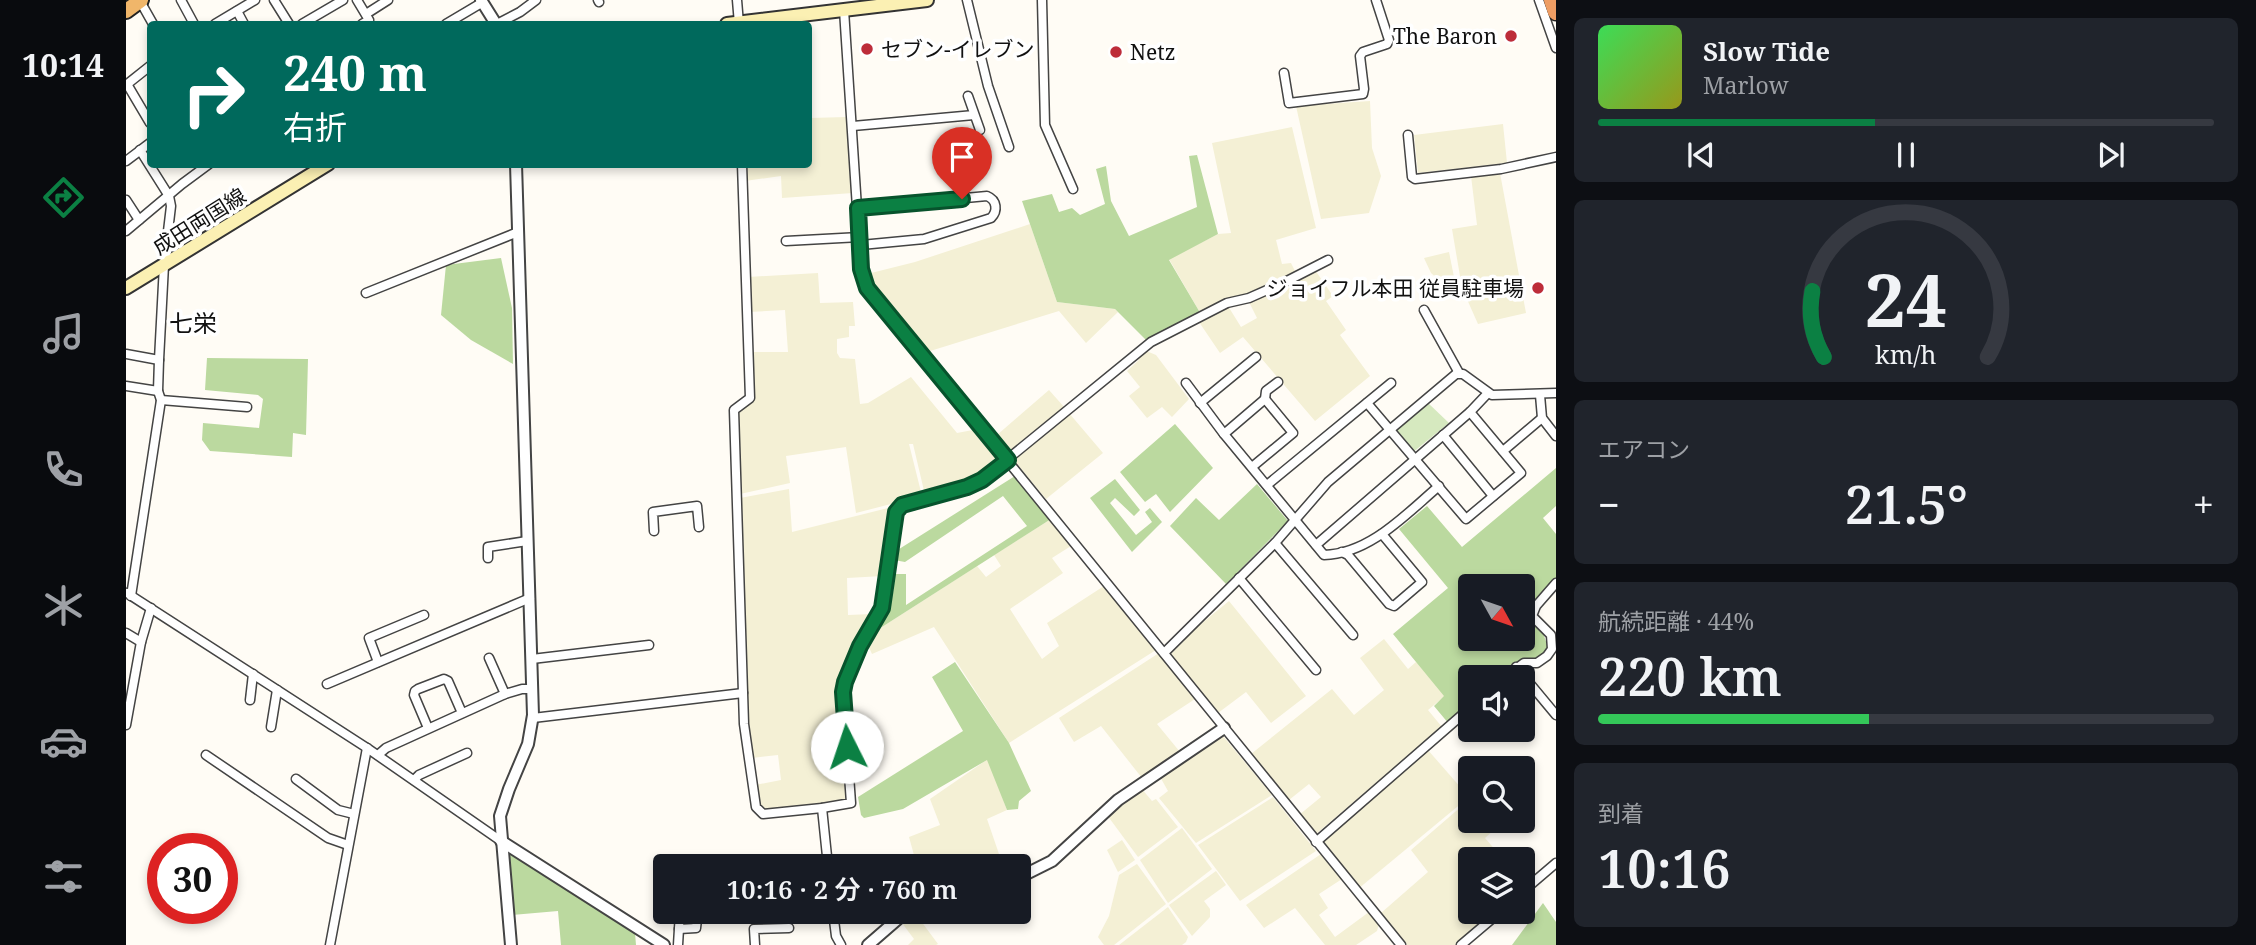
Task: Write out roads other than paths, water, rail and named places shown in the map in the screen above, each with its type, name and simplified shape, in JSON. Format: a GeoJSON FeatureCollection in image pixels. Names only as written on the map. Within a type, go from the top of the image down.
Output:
{"type":"FeatureCollection","features":[{"type":"Feature","properties":{"kind":"highway"},"geometry":{"type":"LineString","coordinates":[[126,11],[141,0]]}},
{"type":"Feature","properties":{"kind":"highway"},"geometry":{"type":"LineString","coordinates":[[1552,0],[1556,12]]}},
{"type":"Feature","properties":{"kind":"main road"},"geometry":{"type":"LineString","coordinates":[[758,21],[927,0]]}},
{"type":"Feature","properties":{"kind":"main road","name":"成田両国線"},"geometry":{"type":"LineString","coordinates":[[126,288],[322,168]]}},
{"type":"Feature","properties":{"kind":"street"},"geometry":{"type":"LineString","coordinates":[[141,0],[152,21]]}},
{"type":"Feature","properties":{"kind":"street"},"geometry":{"type":"LineString","coordinates":[[181,0],[192,21]]}},
{"type":"Feature","properties":{"kind":"street"},"geometry":{"type":"LineString","coordinates":[[220,21],[255,0]]}},
{"type":"Feature","properties":{"kind":"street"},"geometry":{"type":"LineString","coordinates":[[274,0],[287,21]]}},
{"type":"Feature","properties":{"kind":"street"},"geometry":{"type":"LineString","coordinates":[[307,21],[343,0]]}},
{"type":"Feature","properties":{"kind":"street"},"geometry":{"type":"LineString","coordinates":[[357,0],[367,21]]}},
{"type":"Feature","properties":{"kind":"street"},"geometry":{"type":"LineString","coordinates":[[366,14],[388,0]]}},
{"type":"Feature","properties":{"kind":"street"},"geometry":{"type":"LineString","coordinates":[[503,21],[536,0]]}},
{"type":"Feature","properties":{"kind":"street"},"geometry":{"type":"LineString","coordinates":[[735,21],[737,0]]}},
{"type":"Feature","properties":{"kind":"street"},"geometry":{"type":"LineString","coordinates":[[967,0],[988,86],[1009,148]]}},
{"type":"Feature","properties":{"kind":"street"},"geometry":{"type":"LineString","coordinates":[[1042,0],[1045,125],[1073,189]]}},
{"type":"Feature","properties":{"kind":"street"},"geometry":{"type":"LineString","coordinates":[[1284,73],[1289,103],[1363,94],[1360,56],[1363,52],[1387,44],[1389,40],[1376,0]]}},
{"type":"Feature","properties":{"kind":"street"},"geometry":{"type":"LineString","coordinates":[[1539,0],[1556,48]]}},
{"type":"Feature","properties":{"kind":"street"},"geometry":{"type":"LineString","coordinates":[[451,21],[482,1],[495,21]]}},
{"type":"Feature","properties":{"kind":"street"},"geometry":{"type":"LineString","coordinates":[[844,10],[862,276],[869,290],[1401,945]]}},
{"type":"Feature","properties":{"kind":"street"},"geometry":{"type":"LineString","coordinates":[[237,11],[242,21]]}},
{"type":"Feature","properties":{"kind":"street"},"geometry":{"type":"LineString","coordinates":[[147,68],[126,84],[147,117]]}},
{"type":"Feature","properties":{"kind":"street"},"geometry":{"type":"LineString","coordinates":[[968,96],[980,130]]}},
{"type":"Feature","properties":{"kind":"street"},"geometry":{"type":"LineString","coordinates":[[853,126],[974,115]]}},
{"type":"Feature","properties":{"kind":"street"},"geometry":{"type":"LineString","coordinates":[[1408,135],[1412,177],[1415,179],[1501,169],[1556,157]]}},
{"type":"Feature","properties":{"kind":"street"},"geometry":{"type":"LineString","coordinates":[[126,160],[147,145]]}},
{"type":"Feature","properties":{"kind":"street"},"geometry":{"type":"LineString","coordinates":[[140,150],[147,161]]}},
{"type":"Feature","properties":{"kind":"street"},"geometry":{"type":"LineString","coordinates":[[151,168],[169,196],[171,206],[164,265],[159,395],[128,594],[378,755],[501,841],[664,945]]}},
{"type":"Feature","properties":{"kind":"street"},"geometry":{"type":"LineString","coordinates":[[126,231],[169,196],[197,168]]}},
{"type":"Feature","properties":{"kind":"street"},"geometry":{"type":"LineString","coordinates":[[511,945],[499,827],[503,803],[528,744],[533,718],[516,168]]}},
{"type":"Feature","properties":{"kind":"street"},"geometry":{"type":"LineString","coordinates":[[742,168],[750,398],[734,410],[733,436],[744,724],[757,810],[764,814],[851,803],[843,692],[860,646],[882,608],[896,512],[902,505],[967,487],[982,480],[1151,342],[1227,303],[1249,298],[1328,260]]}},
{"type":"Feature","properties":{"kind":"street"},"geometry":{"type":"LineString","coordinates":[[786,242],[924,239],[991,218],[996,212],[996,205],[992,198],[987,196],[858,208]]}},
{"type":"Feature","properties":{"kind":"street"},"geometry":{"type":"LineString","coordinates":[[126,200],[139,220]]}},
{"type":"Feature","properties":{"kind":"street"},"geometry":{"type":"LineString","coordinates":[[366,293],[518,232]]}},
{"type":"Feature","properties":{"kind":"street"},"geometry":{"type":"LineString","coordinates":[[1424,310],[1459,373],[1488,393],[1556,393]]}},
{"type":"Feature","properties":{"kind":"street"},"geometry":{"type":"LineString","coordinates":[[126,354],[159,360]]}},
{"type":"Feature","properties":{"kind":"street"},"geometry":{"type":"LineString","coordinates":[[1200,403],[1256,357]]}},
{"type":"Feature","properties":{"kind":"street"},"geometry":{"type":"LineString","coordinates":[[1164,653],[1275,543],[1328,482],[1459,373]]}},
{"type":"Feature","properties":{"kind":"street"},"geometry":{"type":"LineString","coordinates":[[1224,434],[1265,400],[1266,391],[1278,382]]}},
{"type":"Feature","properties":{"kind":"street"},"geometry":{"type":"LineString","coordinates":[[1186,383],[1224,434],[1324,555],[1342,552],[1382,534],[1439,486]]}},
{"type":"Feature","properties":{"kind":"street"},"geometry":{"type":"LineString","coordinates":[[1267,485],[1391,383]]}},
{"type":"Feature","properties":{"kind":"street"},"geometry":{"type":"LineString","coordinates":[[126,386],[159,395],[247,407]]}},
{"type":"Feature","properties":{"kind":"street"},"geometry":{"type":"LineString","coordinates":[[1316,545],[1471,412],[1488,393]]}},
{"type":"Feature","properties":{"kind":"street"},"geometry":{"type":"LineString","coordinates":[[1540,395],[1542,418],[1556,436]]}},
{"type":"Feature","properties":{"kind":"street"},"geometry":{"type":"LineString","coordinates":[[1252,467],[1293,433],[1265,400]]}},
{"type":"Feature","properties":{"kind":"street"},"geometry":{"type":"LineString","coordinates":[[1367,403],[1466,519],[1521,473],[1471,412]]}},
{"type":"Feature","properties":{"kind":"street"},"geometry":{"type":"LineString","coordinates":[[1503,451],[1542,418]]}},
{"type":"Feature","properties":{"kind":"street"},"geometry":{"type":"LineString","coordinates":[[1443,435],[1493,496]]}},
{"type":"Feature","properties":{"kind":"street"},"geometry":{"type":"LineString","coordinates":[[654,531],[653,512],[697,506],[699,527]]}},
{"type":"Feature","properties":{"kind":"street"},"geometry":{"type":"LineString","coordinates":[[1342,552],[1348,555],[1389,604],[1394,606],[1422,582],[1382,534]]}},
{"type":"Feature","properties":{"kind":"street"},"geometry":{"type":"LineString","coordinates":[[488,558],[488,547],[527,541]]}},
{"type":"Feature","properties":{"kind":"street"},"geometry":{"type":"LineString","coordinates":[[1275,543],[1353,635]]}},
{"type":"Feature","properties":{"kind":"street"},"geometry":{"type":"LineString","coordinates":[[1239,578],[1316,670]]}},
{"type":"Feature","properties":{"kind":"street"},"geometry":{"type":"LineString","coordinates":[[1520,665],[1536,663],[1548,656],[1552,649],[1551,635],[1532,616],[1536,606],[1556,583]]}},
{"type":"Feature","properties":{"kind":"street"},"geometry":{"type":"LineString","coordinates":[[327,684],[530,598]]}},
{"type":"Feature","properties":{"kind":"street"},"geometry":{"type":"LineString","coordinates":[[126,725],[141,642],[151,608]]}},
{"type":"Feature","properties":{"kind":"street"},"geometry":{"type":"LineString","coordinates":[[378,662],[369,638],[424,615]]}},
{"type":"Feature","properties":{"kind":"street"},"geometry":{"type":"LineString","coordinates":[[126,633],[141,642]]}},
{"type":"Feature","properties":{"kind":"street"},"geometry":{"type":"LineString","coordinates":[[532,659],[649,645]]}},
{"type":"Feature","properties":{"kind":"street"},"geometry":{"type":"LineString","coordinates":[[489,658],[505,694]]}},
{"type":"Feature","properties":{"kind":"street"},"geometry":{"type":"LineString","coordinates":[[250,700],[253,674]]}},
{"type":"Feature","properties":{"kind":"street"},"geometry":{"type":"LineString","coordinates":[[429,729],[415,695],[418,689],[444,679],[448,681],[463,713]]}},
{"type":"Feature","properties":{"kind":"street"},"geometry":{"type":"LineString","coordinates":[[378,755],[386,748],[505,694],[533,689]]}},
{"type":"Feature","properties":{"kind":"street"},"geometry":{"type":"LineString","coordinates":[[1535,689],[1556,715]]}},
{"type":"Feature","properties":{"kind":"street"},"geometry":{"type":"LineString","coordinates":[[271,727],[277,690]]}},
{"type":"Feature","properties":{"kind":"street"},"geometry":{"type":"LineString","coordinates":[[533,718],[743,693]]}},
{"type":"Feature","properties":{"kind":"street"},"geometry":{"type":"LineString","coordinates":[[1316,842],[1458,718]]}},
{"type":"Feature","properties":{"kind":"street"},"geometry":{"type":"LineString","coordinates":[[1031,872],[1052,861],[1118,800],[1224,728]]}},
{"type":"Feature","properties":{"kind":"street"},"geometry":{"type":"LineString","coordinates":[[330,945],[367,748]]}},
{"type":"Feature","properties":{"kind":"street"},"geometry":{"type":"LineString","coordinates":[[414,780],[419,775],[467,753]]}},
{"type":"Feature","properties":{"kind":"street"},"geometry":{"type":"LineString","coordinates":[[206,755],[328,838],[348,845]]}},
{"type":"Feature","properties":{"kind":"street"},"geometry":{"type":"LineString","coordinates":[[296,779],[338,810],[354,814]]}},
{"type":"Feature","properties":{"kind":"street"},"geometry":{"type":"LineString","coordinates":[[822,808],[827,854]]}},
{"type":"Feature","properties":{"kind":"street"},"geometry":{"type":"LineString","coordinates":[[1535,881],[1556,863]]}},
{"type":"Feature","properties":{"kind":"street"},"geometry":{"type":"LineString","coordinates":[[678,945],[679,924]]}},
{"type":"Feature","properties":{"kind":"street"},"geometry":{"type":"LineString","coordinates":[[679,929],[696,928],[696,924]]}},
{"type":"Feature","properties":{"kind":"street"},"geometry":{"type":"LineString","coordinates":[[834,924],[836,936],[841,945]]}},
{"type":"Feature","properties":{"kind":"street"},"geometry":{"type":"LineString","coordinates":[[868,945],[892,924]]}},
{"type":"Feature","properties":{"kind":"street"},"geometry":{"type":"LineString","coordinates":[[1461,945],[1486,924]]}},
{"type":"Feature","properties":{"kind":"street"},"geometry":{"type":"LineString","coordinates":[[755,945],[754,929],[789,928]]}},
{"type":"Feature","properties":{"kind":"place","name":"The Baron"},"geometry":{"type":"Point","coordinates":[1511,36]}},
{"type":"Feature","properties":{"kind":"place","name":"セブン-イレブン"},"geometry":{"type":"Point","coordinates":[867,49]}},
{"type":"Feature","properties":{"kind":"place","name":"Netz"},"geometry":{"type":"Point","coordinates":[1116,52]}},
{"type":"Feature","properties":{"kind":"place","name":"ジョイフル本田 従員駐車場"},"geometry":{"type":"Point","coordinates":[1538,288]}},
{"type":"Feature","properties":{"kind":"district","name":"七栄"},"geometry":{"type":"Point","coordinates":[193,322]}}]}
